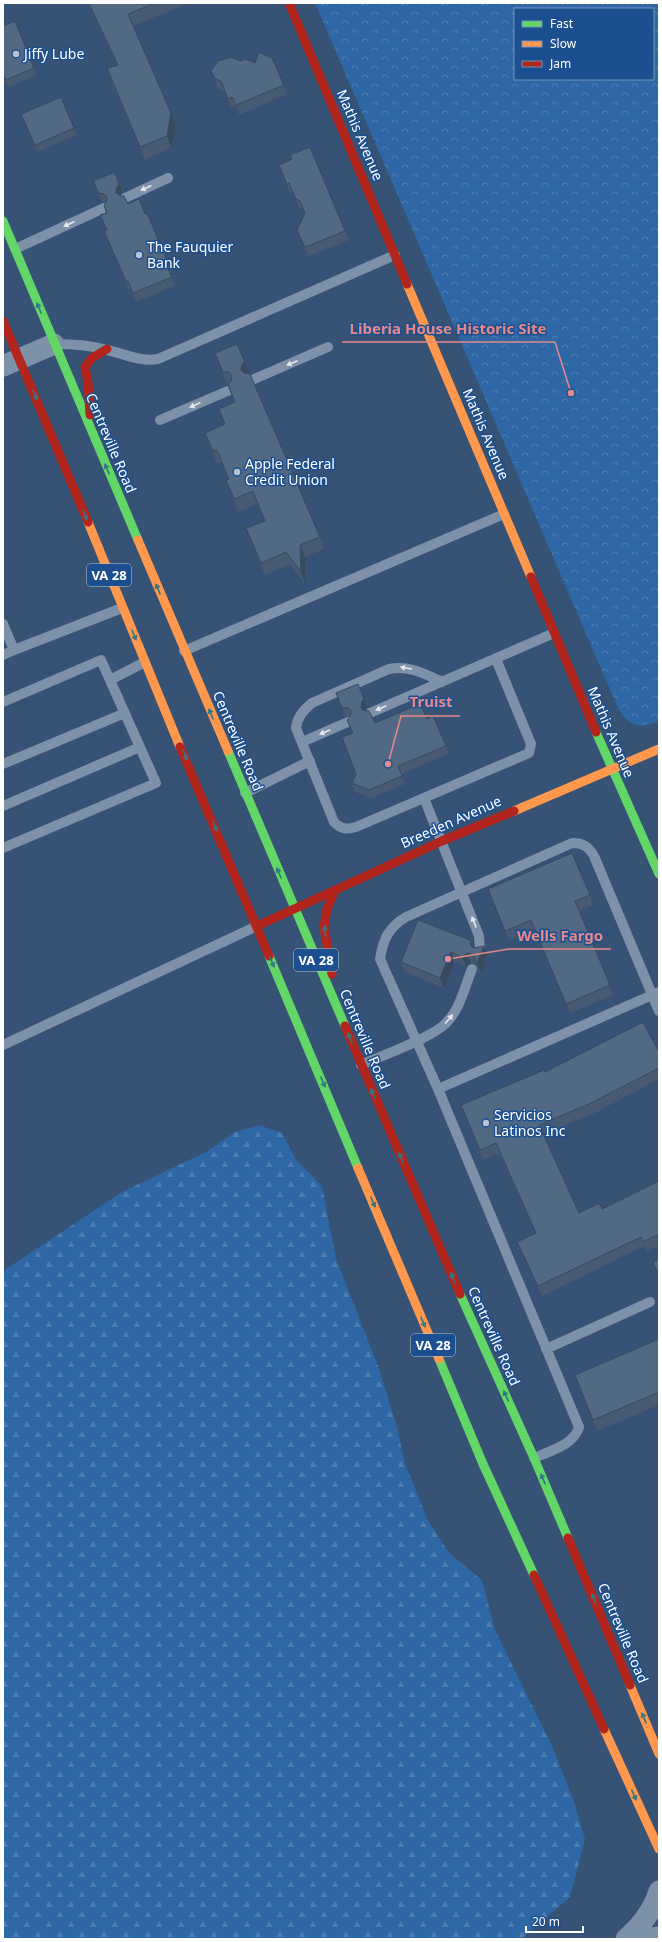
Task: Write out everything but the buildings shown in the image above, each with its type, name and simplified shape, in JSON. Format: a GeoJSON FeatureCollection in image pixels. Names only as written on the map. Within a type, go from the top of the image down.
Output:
{"type":"FeatureCollection","features":[{"type":"Feature","properties":{"kind":"main road","name":"Mathis Avenue"},"geometry":{"type":"LineString","coordinates":[[289,3],[554,633],[659,874]]}},
{"type":"Feature","properties":{"kind":"main road","name":"Centreville Road"},"geometry":{"type":"LineString","coordinates":[[3,222],[361,1065],[475,1329],[534,1458],[659,1754]]}},
{"type":"Feature","properties":{"kind":"main road","name":"VA 28"},"geometry":{"type":"LineString","coordinates":[[3,321],[11,363],[51,432],[122,608],[483,1464],[659,1849]]}},
{"type":"Feature","properties":{"kind":"main road"},"geometry":{"type":"LineString","coordinates":[[91,432],[88,382],[85,367],[92,358],[107,349]]}},
{"type":"Feature","properties":{"kind":"main road","name":"Breeden Avenue"},"geometry":{"type":"LineString","coordinates":[[257,926],[442,841],[659,749]]}},
{"type":"Feature","properties":{"kind":"main road"},"geometry":{"type":"LineString","coordinates":[[335,890],[327,909],[324,927],[338,1011]]}},
{"type":"Feature","properties":{"kind":"street"},"geometry":{"type":"LineString","coordinates":[[11,363],[54,344]]}},
{"type":"Feature","properties":{"kind":"street"},"geometry":{"type":"LineString","coordinates":[[626,1939],[647,1917],[659,1891]]}},
{"type":"Feature","properties":{"kind":"street"},"geometry":{"type":"LineString","coordinates":[[646,1939],[659,1937]]}},
{"type":"Feature","properties":{"kind":"lane"},"geometry":{"type":"LineString","coordinates":[[125,198],[168,178]]}},
{"type":"Feature","properties":{"kind":"lane"},"geometry":{"type":"LineString","coordinates":[[14,249],[104,208]]}},
{"type":"Feature","properties":{"kind":"lane"},"geometry":{"type":"LineString","coordinates":[[54,344],[81,345],[107,349],[144,360],[158,359],[395,255]]}},
{"type":"Feature","properties":{"kind":"lane"},"geometry":{"type":"LineString","coordinates":[[252,380],[328,348]]}},
{"type":"Feature","properties":{"kind":"lane"},"geometry":{"type":"LineString","coordinates":[[160,420],[230,390]]}},
{"type":"Feature","properties":{"kind":"lane"},"geometry":{"type":"LineString","coordinates":[[184,651],[504,514]]}},
{"type":"Feature","properties":{"kind":"lane"},"geometry":{"type":"LineString","coordinates":[[3,655],[122,608]]}},
{"type":"Feature","properties":{"kind":"lane"},"geometry":{"type":"LineString","coordinates":[[3,624],[14,650]]}},
{"type":"Feature","properties":{"kind":"lane"},"geometry":{"type":"LineString","coordinates":[[370,713],[554,633]]}},
{"type":"Feature","properties":{"kind":"lane"},"geometry":{"type":"LineString","coordinates":[[442,682],[408,668],[399,667],[389,669],[312,703],[304,710],[296,728],[334,822],[343,829],[356,827],[529,753],[531,744],[496,659]]}},
{"type":"Feature","properties":{"kind":"lane"},"geometry":{"type":"LineString","coordinates":[[3,702],[101,660],[156,782],[3,848]]}},
{"type":"Feature","properties":{"kind":"lane"},"geometry":{"type":"LineString","coordinates":[[110,680],[146,662]]}},
{"type":"Feature","properties":{"kind":"lane"},"geometry":{"type":"LineString","coordinates":[[3,764],[125,713]]}},
{"type":"Feature","properties":{"kind":"lane"},"geometry":{"type":"LineString","coordinates":[[302,742],[348,722]]}},
{"type":"Feature","properties":{"kind":"lane"},"geometry":{"type":"LineString","coordinates":[[3,806],[140,747]]}},
{"type":"Feature","properties":{"kind":"lane"},"geometry":{"type":"LineString","coordinates":[[245,793],[310,761]]}},
{"type":"Feature","properties":{"kind":"lane"},"geometry":{"type":"LineString","coordinates":[[424,798],[479,936],[480,952]]}},
{"type":"Feature","properties":{"kind":"lane"},"geometry":{"type":"LineString","coordinates":[[534,1458],[571,1441],[577,1434],[579,1426],[438,1089],[380,959],[382,945],[387,933],[396,922],[572,843],[581,843],[589,848],[594,856],[656,994],[659,1011]]}},
{"type":"Feature","properties":{"kind":"lane"},"geometry":{"type":"LineString","coordinates":[[3,1045],[257,926]]}},
{"type":"Feature","properties":{"kind":"lane"},"geometry":{"type":"LineString","coordinates":[[361,1065],[417,1040],[446,1023],[454,1013],[472,969]]}},
{"type":"Feature","properties":{"kind":"lane"},"geometry":{"type":"LineString","coordinates":[[438,1089],[656,994]]}},
{"type":"Feature","properties":{"kind":"lane"},"geometry":{"type":"LineString","coordinates":[[546,1348],[650,1302]]}},
{"type":"Feature","properties":{"kind":"green space"},"geometry":{"type":"Polygon","coordinates":[[[315,3],[659,3],[659,721],[652,724],[635,725],[622,714],[618,708],[315,3]]]}},
{"type":"Feature","properties":{"kind":"green space"},"geometry":{"type":"Polygon","coordinates":[[[259,1125],[282,1133],[296,1160],[322,1186],[336,1259],[378,1366],[396,1424],[405,1463],[427,1519],[449,1553],[482,1580],[495,1630],[552,1746],[573,1799],[585,1839],[570,1897],[521,1939],[3,1939],[3,1271],[122,1192],[206,1152],[235,1132],[259,1125]]]}},
{"type":"Feature","properties":{"kind":"traffic: fast"},"geometry":{"type":"LineString","coordinates":[[3,221],[138,540]]}},
{"type":"Feature","properties":{"kind":"traffic: fast"},"geometry":{"type":"LineString","coordinates":[[596,732],[659,874]]}},
{"type":"Feature","properties":{"kind":"traffic: fast"},"geometry":{"type":"LineString","coordinates":[[228,751],[345,1026]]}},
{"type":"Feature","properties":{"kind":"traffic: fast"},"geometry":{"type":"LineString","coordinates":[[269,956],[358,1168]]}},
{"type":"Feature","properties":{"kind":"traffic: fast"},"geometry":{"type":"LineString","coordinates":[[460,1294],[534,1458],[568,1538]]}},
{"type":"Feature","properties":{"kind":"traffic: fast"},"geometry":{"type":"LineString","coordinates":[[439,1359],[483,1464],[534,1575]]}},
{"type":"Feature","properties":{"kind":"traffic: slow"},"geometry":{"type":"LineString","coordinates":[[407,284],[531,577]]}},
{"type":"Feature","properties":{"kind":"traffic: slow"},"geometry":{"type":"LineString","coordinates":[[88,522],[180,747]]}},
{"type":"Feature","properties":{"kind":"traffic: slow"},"geometry":{"type":"LineString","coordinates":[[138,540],[228,751]]}},
{"type":"Feature","properties":{"kind":"traffic: slow"},"geometry":{"type":"LineString","coordinates":[[514,811],[659,749]]}},
{"type":"Feature","properties":{"kind":"traffic: slow"},"geometry":{"type":"LineString","coordinates":[[358,1168],[439,1359]]}},
{"type":"Feature","properties":{"kind":"traffic: slow"},"geometry":{"type":"LineString","coordinates":[[630,1685],[659,1754]]}},
{"type":"Feature","properties":{"kind":"traffic: slow"},"geometry":{"type":"LineString","coordinates":[[604,1729],[659,1849]]}},
{"type":"Feature","properties":{"kind":"traffic: jam"},"geometry":{"type":"LineString","coordinates":[[289,3],[407,284]]}},
{"type":"Feature","properties":{"kind":"traffic: jam"},"geometry":{"type":"LineString","coordinates":[[3,321],[88,522]]}},
{"type":"Feature","properties":{"kind":"traffic: jam"},"geometry":{"type":"LineString","coordinates":[[90,415],[88,382],[85,367],[92,358],[107,349]]}},
{"type":"Feature","properties":{"kind":"traffic: jam"},"geometry":{"type":"LineString","coordinates":[[531,577],[596,732]]}},
{"type":"Feature","properties":{"kind":"traffic: jam"},"geometry":{"type":"LineString","coordinates":[[180,747],[269,956]]}},
{"type":"Feature","properties":{"kind":"traffic: jam"},"geometry":{"type":"LineString","coordinates":[[257,926],[442,841],[514,811]]}},
{"type":"Feature","properties":{"kind":"traffic: jam"},"geometry":{"type":"LineString","coordinates":[[332,974],[324,927],[327,909],[335,890]]}},
{"type":"Feature","properties":{"kind":"traffic: jam"},"geometry":{"type":"LineString","coordinates":[[345,1026],[460,1294]]}},
{"type":"Feature","properties":{"kind":"traffic: jam"},"geometry":{"type":"LineString","coordinates":[[568,1538],[630,1685]]}},
{"type":"Feature","properties":{"kind":"traffic: jam"},"geometry":{"type":"LineString","coordinates":[[534,1575],[604,1729]]}},
{"type":"Feature","properties":{"kind":"place","name":"Jiffy Lube"},"geometry":{"type":"Point","coordinates":[16,54]}},
{"type":"Feature","properties":{"kind":"place","name":"The Fauquier Bank"},"geometry":{"type":"Point","coordinates":[139,255]}},
{"type":"Feature","properties":{"kind":"place","name":"Liberia House Historic Site"},"geometry":{"type":"Point","coordinates":[571,393]}},
{"type":"Feature","properties":{"kind":"place","name":"Apple Federal Credit Union"},"geometry":{"type":"Point","coordinates":[237,472]}},
{"type":"Feature","properties":{"kind":"place","name":"Truist"},"geometry":{"type":"Point","coordinates":[388,764]}},
{"type":"Feature","properties":{"kind":"place","name":"Wells Fargo"},"geometry":{"type":"Point","coordinates":[448,959]}},
{"type":"Feature","properties":{"kind":"place","name":"Servicios Latinos Inc"},"geometry":{"type":"Point","coordinates":[486,1123]}}]}
